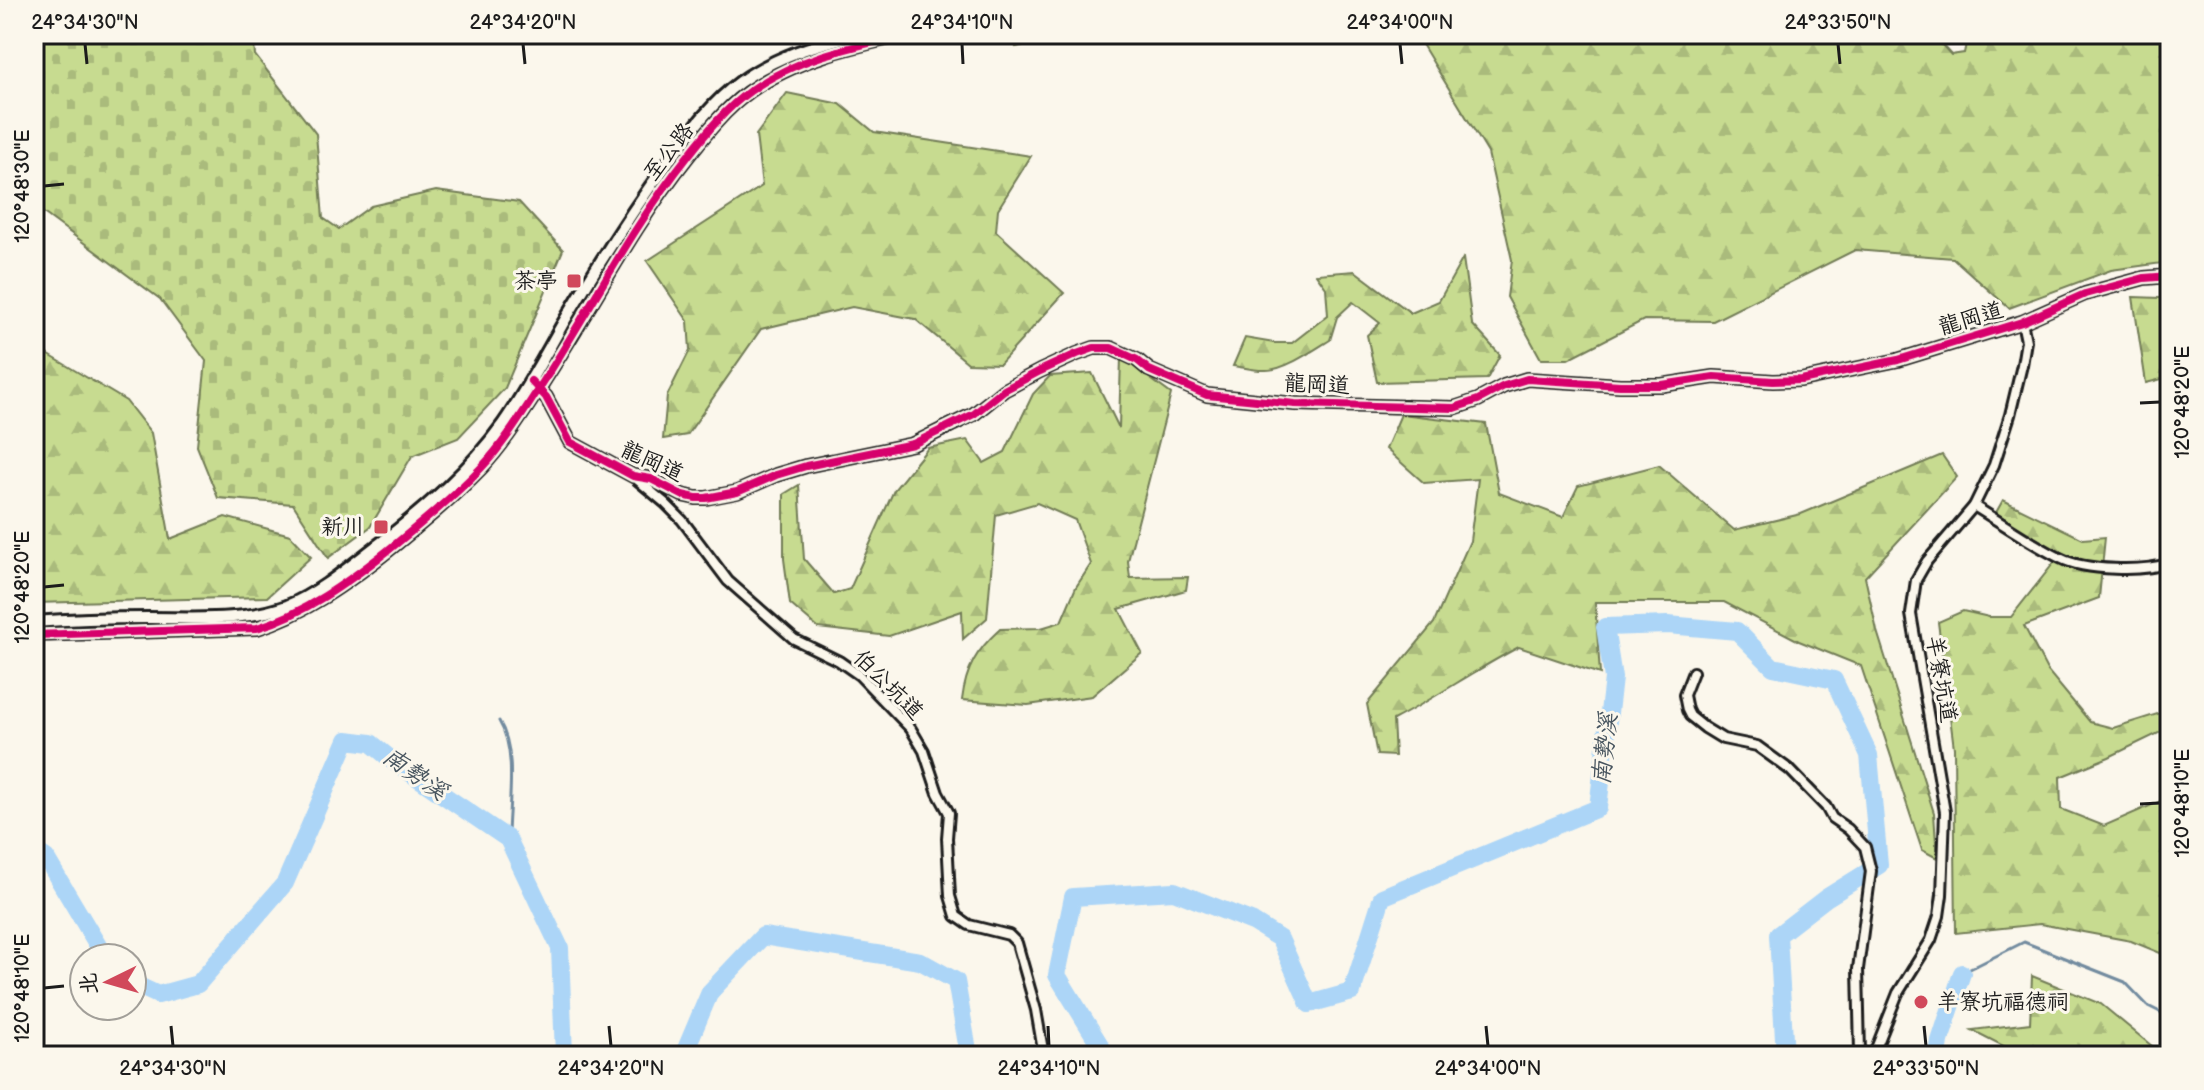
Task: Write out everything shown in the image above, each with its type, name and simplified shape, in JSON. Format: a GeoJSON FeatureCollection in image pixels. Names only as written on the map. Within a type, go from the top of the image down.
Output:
{"type":"FeatureCollection","features":[{"type":"Feature","properties":{"kind":"street","name":"至公路"},"geometry":{"type":"LineString","coordinates":[[535,385],[638,213],[702,117],[738,83],[770,63],[809,47],[857,34]]}},
{"type":"Feature","properties":{"kind":"street","name":"至公路"},"geometry":{"type":"LineString","coordinates":[[638,213],[712,126],[748,92],[780,72],[819,57],[908,34]]}},
{"type":"Feature","properties":{"kind":"street"},"geometry":{"type":"LineString","coordinates":[[702,117],[712,126]]}},
{"type":"Feature","properties":{"kind":"street","name":"龍岡道"},"geometry":{"type":"LineString","coordinates":[[535,385],[546,397],[570,442],[633,476],[651,479],[682,495],[706,498],[737,492],[806,466],[913,444],[974,414],[1004,390],[1094,348],[1111,348],[1137,360],[1149,370],[1207,395],[1295,404],[1454,408],[1527,379],[1620,385],[1662,385],[1714,377],[1801,380],[1898,360],[2022,322],[2085,294],[2144,278],[2170,276]]}},
{"type":"Feature","properties":{"kind":"street","name":"羊寮坑道"},"geometry":{"type":"LineString","coordinates":[[1873,1056],[1898,993],[1931,940],[1942,895],[1945,812],[1911,614],[1912,599],[1916,580],[1927,561],[1974,506],[1994,465],[2010,415],[2026,341],[2022,322]]}},
{"type":"Feature","properties":{"kind":"street"},"geometry":{"type":"LineString","coordinates":[[34,622],[95,618],[226,618],[257,614],[295,602],[357,561],[443,491],[475,459],[535,385]]}},
{"type":"Feature","properties":{"kind":"street"},"geometry":{"type":"LineString","coordinates":[[34,635],[257,628],[291,616],[363,570],[439,509],[483,466],[535,385]]}},
{"type":"Feature","properties":{"kind":"street","name":"伯公坑道"},"geometry":{"type":"LineString","coordinates":[[633,476],[682,520],[728,581],[794,639],[839,661],[859,675],[911,729],[924,751],[938,793],[949,813],[950,896],[956,916],[969,925],[1009,935],[1017,943],[1036,1010],[1044,1056]]}},
{"type":"Feature","properties":{"kind":"street"},"geometry":{"type":"LineString","coordinates":[[1974,506],[2063,560],[2101,568],[2154,569],[2170,563]]}},
{"type":"Feature","properties":{"kind":"street"},"geometry":{"type":"LineString","coordinates":[[1693,672],[1684,695],[1690,716],[1723,739],[1757,746],[1790,770],[1826,807],[1832,818],[1865,847],[1871,871],[1858,969],[1860,1052],[1863,1056]]}},
{"type":"Feature","properties":{"kind":"green space"},"geometry":{"type":"Polygon","coordinates":[[[34,34],[253,34],[255,55],[316,134],[323,218],[339,229],[371,206],[436,191],[519,202],[563,250],[505,388],[458,438],[412,456],[370,527],[328,558],[293,504],[218,498],[197,446],[206,361],[160,299],[34,206],[34,34]]]}},
{"type":"Feature","properties":{"kind":"green space"},"geometry":{"type":"Polygon","coordinates":[[[1009,34],[1070,34],[1016,47],[1009,34]]]}},
{"type":"Feature","properties":{"kind":"green space"},"geometry":{"type":"Polygon","coordinates":[[[1418,34],[1932,34],[1951,55],[1964,53],[1968,34],[2170,34],[2170,262],[2111,270],[2009,308],[1953,258],[1855,250],[1713,321],[1644,320],[1568,359],[1541,359],[1507,297],[1512,260],[1488,153],[1418,34]]]}},
{"type":"Feature","properties":{"kind":"green space"},"geometry":{"type":"Polygon","coordinates":[[[787,93],[840,104],[874,132],[1031,156],[998,209],[996,231],[1064,293],[1000,364],[968,363],[915,319],[852,307],[761,329],[687,435],[663,439],[667,396],[690,350],[688,321],[647,261],[762,186],[756,135],[787,93]]]}},
{"type":"Feature","properties":{"kind":"green space"},"geometry":{"type":"Polygon","coordinates":[[[1463,258],[1472,324],[1500,355],[1487,379],[1377,382],[1367,335],[1380,323],[1353,302],[1337,317],[1330,340],[1299,359],[1266,370],[1233,366],[1245,338],[1292,343],[1328,315],[1326,288],[1316,274],[1355,271],[1411,313],[1439,301],[1463,258]]]}},
{"type":"Feature","properties":{"kind":"green space"},"geometry":{"type":"Polygon","coordinates":[[[2133,297],[2161,298],[2170,303],[2170,377],[2146,383],[2133,297]]]}},
{"type":"Feature","properties":{"kind":"green space"},"geometry":{"type":"Polygon","coordinates":[[[34,346],[126,401],[151,433],[170,539],[225,517],[290,535],[311,557],[267,597],[34,603],[34,346]]]}},
{"type":"Feature","properties":{"kind":"green space"},"geometry":{"type":"Polygon","coordinates":[[[1121,357],[1171,394],[1128,561],[1130,578],[1188,577],[1186,590],[1119,609],[1142,653],[1092,696],[1028,705],[962,700],[969,669],[992,637],[1000,629],[1041,628],[1061,622],[1076,587],[1091,564],[1075,520],[1037,503],[996,515],[987,618],[963,639],[962,611],[889,636],[818,628],[790,604],[784,559],[784,494],[799,485],[804,559],[834,594],[850,589],[894,490],[928,448],[967,440],[984,463],[1005,452],[1033,394],[1050,376],[1092,373],[1119,428],[1121,357]]]}},
{"type":"Feature","properties":{"kind":"green space"},"geometry":{"type":"Polygon","coordinates":[[[1401,414],[1486,424],[1499,493],[1563,517],[1578,486],[1659,465],[1734,530],[1801,514],[1942,455],[1957,477],[1865,577],[1877,631],[1934,813],[1937,858],[1922,850],[1861,666],[1799,641],[1724,602],[1595,602],[1600,674],[1519,647],[1393,720],[1395,756],[1377,755],[1367,704],[1434,623],[1470,541],[1478,479],[1424,483],[1386,449],[1401,414]]]}},
{"type":"Feature","properties":{"kind":"green space"},"geometry":{"type":"Polygon","coordinates":[[[2003,500],[2083,539],[2105,537],[2099,598],[2024,626],[2047,670],[2090,722],[2113,728],[2170,710],[2170,724],[2163,731],[2060,777],[2061,809],[2104,826],[2170,797],[2170,957],[2131,941],[2040,924],[1956,933],[1954,748],[1938,622],[1963,611],[1989,617],[2011,617],[2056,560],[1993,518],[2003,500]]]}},
{"type":"Feature","properties":{"kind":"green space"},"geometry":{"type":"Polygon","coordinates":[[[2032,976],[2101,1004],[2164,1056],[2023,1056],[1972,1030],[2030,1023],[2032,976]]]}},
{"type":"Feature","properties":{"kind":"waterway","name":"南勢溪"},"geometry":{"type":"LineString","coordinates":[[1098,1056],[1103,1050],[1057,975],[1073,897],[1174,891],[1253,922],[1280,939],[1309,1004],[1352,992],[1382,897],[1598,808],[1613,678],[1605,627],[1668,625],[1737,631],[1773,667],[1834,680],[1869,755],[1879,865],[1826,898],[1778,935],[1785,1056]]}},
{"type":"Feature","properties":{"kind":"waterway"},"geometry":{"type":"LineString","coordinates":[[499,721],[505,733],[510,762],[508,839]]}},
{"type":"Feature","properties":{"kind":"waterway","name":"南勢溪"},"geometry":{"type":"LineString","coordinates":[[148,990],[158,995],[198,984],[285,883],[347,740],[371,743],[508,839],[560,948],[564,1056]]}},
{"type":"Feature","properties":{"kind":"waterway","name":"南勢溪"},"geometry":{"type":"LineString","coordinates":[[34,850],[46,858],[96,942]]}},
{"type":"Feature","properties":{"kind":"waterway","name":"南勢溪"},"geometry":{"type":"LineString","coordinates":[[683,1056],[710,992],[763,936],[920,961],[956,981],[969,1056]]}},
{"type":"Feature","properties":{"kind":"waterway","name":"南勢溪"},"geometry":{"type":"LineString","coordinates":[[1962,973],[2024,942],[2125,982],[2148,1006],[2170,1017]]}},
{"type":"Feature","properties":{"kind":"waterway","name":"南勢溪"},"geometry":{"type":"LineString","coordinates":[[1938,1056],[1962,973]]}},
{"type":"Feature","properties":{"kind":"cycle path"},"geometry":{"type":"LineString","coordinates":[[34,635],[257,628],[292,614],[341,586],[435,511],[497,450],[557,361],[647,212],[688,156],[725,113],[750,91],[786,70],[826,55],[908,34]]}},
{"type":"Feature","properties":{"kind":"cycle path"},"geometry":{"type":"LineString","coordinates":[[531,381],[546,397],[570,442],[633,476],[651,479],[682,495],[706,498],[737,492],[806,466],[913,444],[974,414],[1004,390],[1094,348],[1111,348],[1137,360],[1149,370],[1207,395],[1295,404],[1454,408],[1527,379],[1620,385],[1662,385],[1714,377],[1801,380],[1898,360],[2022,322],[2085,294],[2144,278],[2170,276]]}},
{"type":"Feature","properties":{"kind":"place","name":"茶亭"},"geometry":{"type":"Point","coordinates":[574,281]}},
{"type":"Feature","properties":{"kind":"place","name":"新川"},"geometry":{"type":"Point","coordinates":[381,527]}},
{"type":"Feature","properties":{"kind":"place","name":"羊寮坑福德祠"},"geometry":{"type":"Point","coordinates":[1921,1002]}}]}
